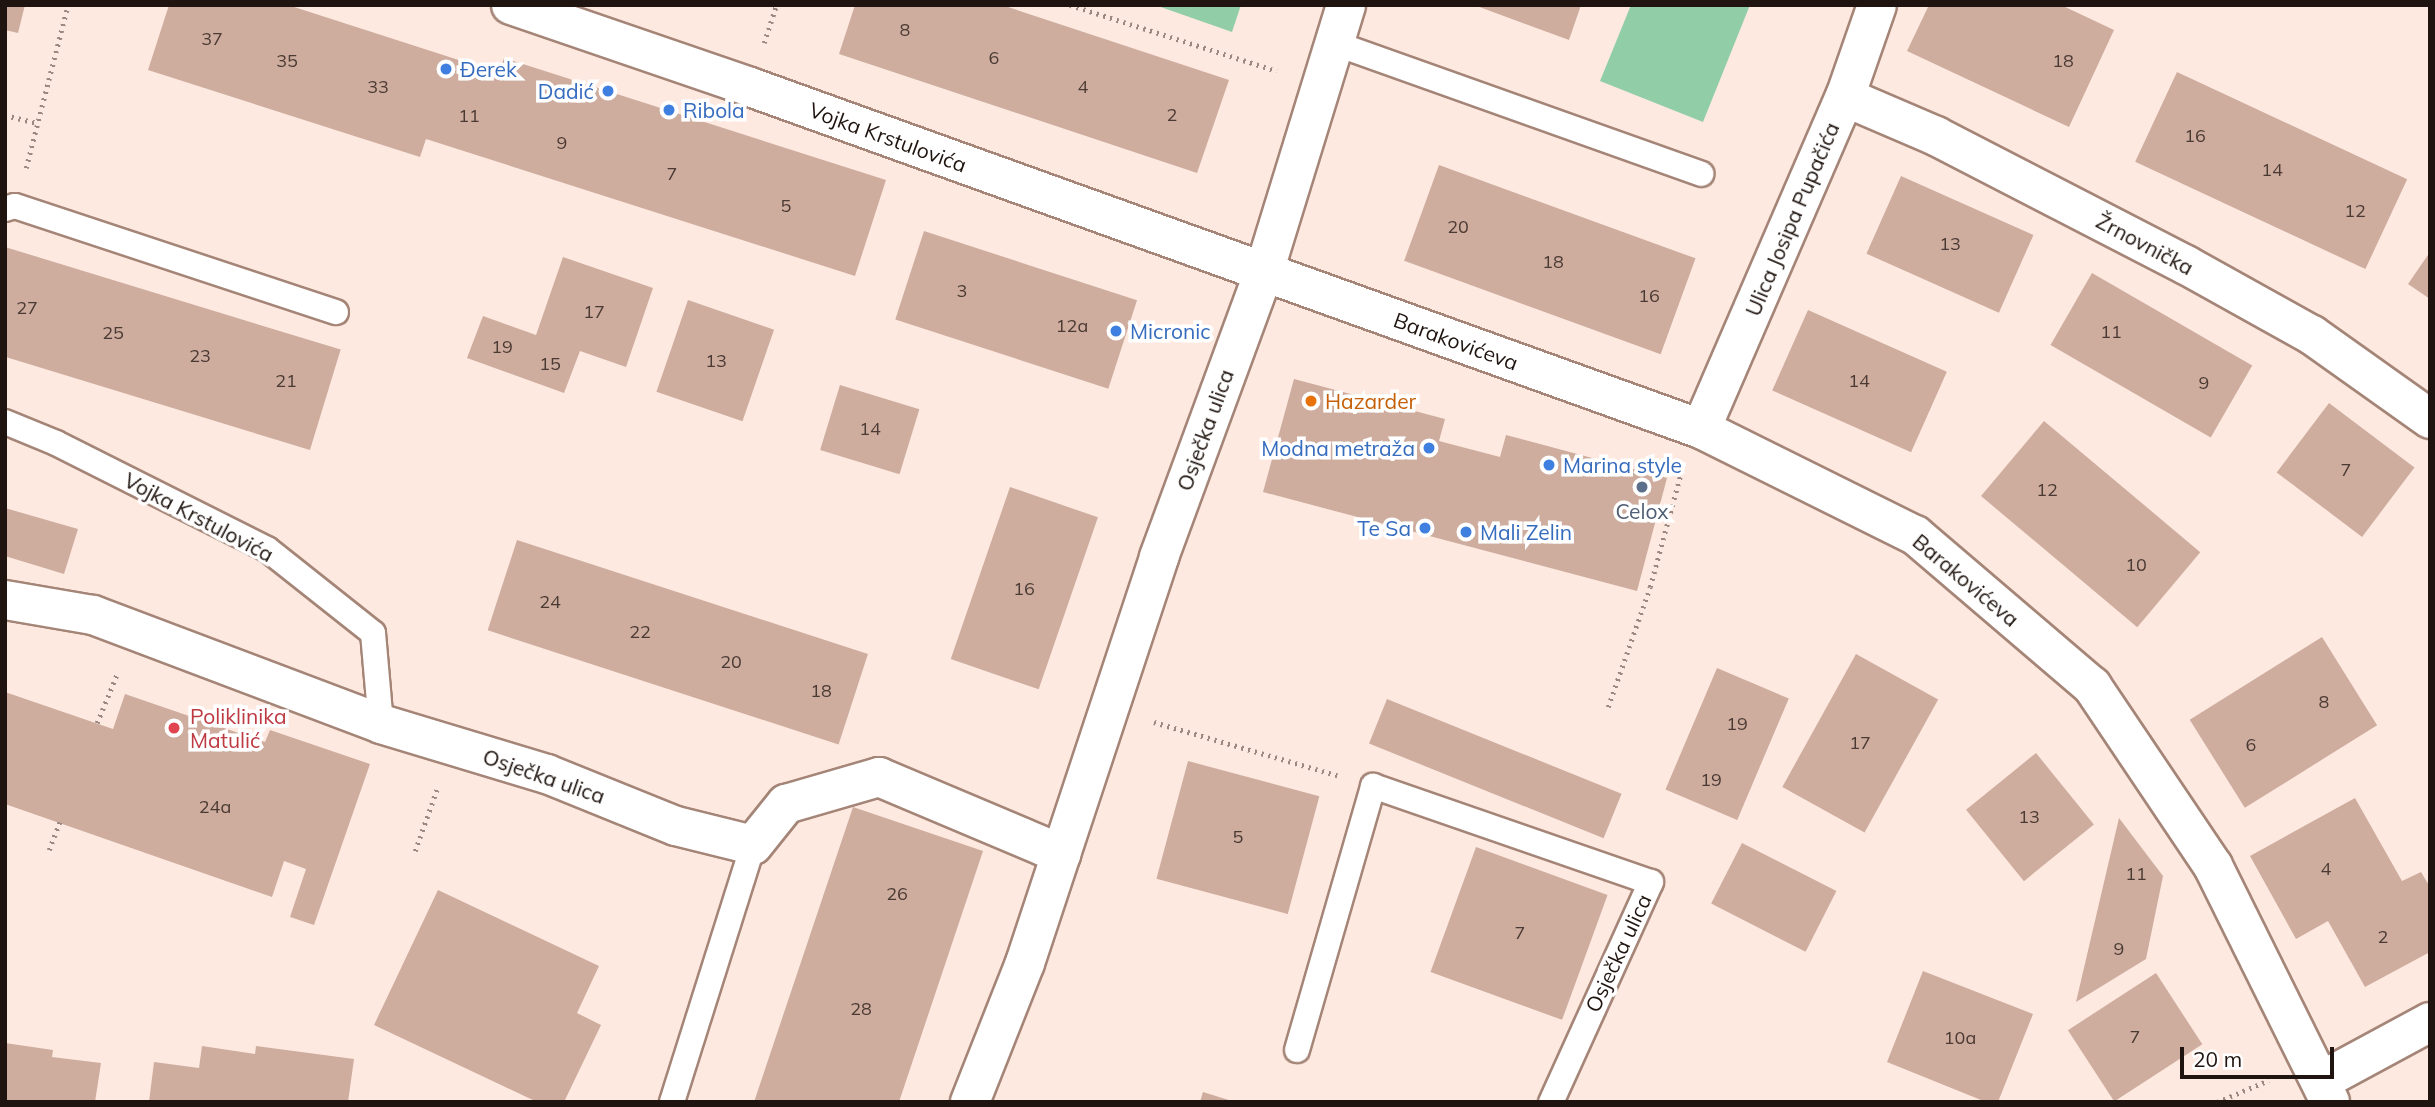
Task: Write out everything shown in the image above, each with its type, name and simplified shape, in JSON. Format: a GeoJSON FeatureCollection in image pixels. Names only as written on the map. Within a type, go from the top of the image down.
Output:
{"type":"FeatureCollection","features":[{"type":"Feature","properties":{"kind":"street","name":"Vojka Krstulovića"},"geometry":{"type":"LineString","coordinates":[[511,5],[750,87],[1264,272]]}},
{"type":"Feature","properties":{"kind":"street","name":"Osječka ulica"},"geometry":{"type":"LineString","coordinates":[[970,1102],[1025,963],[1159,557],[1264,272],[1346,5]]}},
{"type":"Feature","properties":{"kind":"street","name":"Ulica Josipa Pupačića"},"geometry":{"type":"LineString","coordinates":[[1702,429],[1845,97],[1877,5]]}},
{"type":"Feature","properties":{"kind":"street","name":"Žrnovnička"},"geometry":{"type":"LineString","coordinates":[[1845,97],[1961,149],[2220,284],[2312,335],[2430,419]]}},
{"type":"Feature","properties":{"kind":"street","name":"Barakovićeva"},"geometry":{"type":"LineString","coordinates":[[1264,272],[1702,429],[1915,535],[2092,686],[2213,866],[2325,1091]]}},
{"type":"Feature","properties":{"kind":"street","name":"Osječka ulica"},"geometry":{"type":"LineString","coordinates":[[5,600],[93,615],[381,724],[547,774],[676,826],[753,845]]}},
{"type":"Feature","properties":{"kind":"street"},"geometry":{"type":"LineString","coordinates":[[753,845],[786,804],[880,777],[1061,854]]}},
{"type":"Feature","properties":{"kind":"street"},"geometry":{"type":"LineString","coordinates":[[2325,1091],[2430,1022]]}},
{"type":"Feature","properties":{"kind":"lane"},"geometry":{"type":"LineString","coordinates":[[1334,43],[1702,174]]}},
{"type":"Feature","properties":{"kind":"lane"},"geometry":{"type":"LineString","coordinates":[[10,207],[337,312]]}},
{"type":"Feature","properties":{"kind":"lane","name":"Vojka Krstulovića"},"geometry":{"type":"LineString","coordinates":[[5,422],[57,443],[267,549],[373,633],[381,724]]}},
{"type":"Feature","properties":{"kind":"lane"},"geometry":{"type":"LineString","coordinates":[[1297,1050],[1374,786]]}},
{"type":"Feature","properties":{"kind":"lane","name":"Osječka ulica"},"geometry":{"type":"LineString","coordinates":[[1374,786],[1651,882],[1551,1102]]}},
{"type":"Feature","properties":{"kind":"lane"},"geometry":{"type":"LineString","coordinates":[[672,1102],[753,845]]}},
{"type":"Feature","properties":{"kind":"path"},"geometry":{"type":"LineString","coordinates":[[10,207],[39,123],[68,5]]}},
{"type":"Feature","properties":{"kind":"path"},"geometry":{"type":"LineString","coordinates":[[1070,5],[1322,85]]}},
{"type":"Feature","properties":{"kind":"path"},"geometry":{"type":"LineString","coordinates":[[5,115],[39,123]]}},
{"type":"Feature","properties":{"kind":"path"},"geometry":{"type":"LineString","coordinates":[[1608,707],[1650,587],[1684,465],[1673,462]]}},
{"type":"Feature","properties":{"kind":"path"},"geometry":{"type":"LineString","coordinates":[[1189,730],[1374,786]]}},
{"type":"Feature","properties":{"kind":"path"},"geometry":{"type":"LineString","coordinates":[[415,850],[452,745]]}},
{"type":"Feature","properties":{"kind":"path"},"geometry":{"type":"LineString","coordinates":[[49,850],[60,822]]}},
{"type":"Feature","properties":{"kind":"green space"},"geometry":{"type":"Polygon","coordinates":[[[1155,5],[1241,5],[1232,32],[1155,5]]]}},
{"type":"Feature","properties":{"kind":"green space"},"geometry":{"type":"Polygon","coordinates":[[[1631,5],[1750,5],[1703,122],[1600,81],[1631,5]]]}},
{"type":"Feature","properties":{"kind":"building"},"geometry":{"type":"Polygon","coordinates":[[[5,5],[25,5],[18,33],[5,30],[5,5]]]}},
{"type":"Feature","properties":{"kind":"building"},"geometry":{"type":"Polygon","coordinates":[[[169,5],[288,5],[499,73],[504,58],[886,180],[855,276],[426,139],[420,157],[148,70],[169,5]]]}},
{"type":"Feature","properties":{"kind":"building"},"geometry":{"type":"Polygon","coordinates":[[[855,5],[1002,5],[1229,80],[1197,173],[839,54],[855,5]]]}},
{"type":"Feature","properties":{"kind":"building"},"geometry":{"type":"Polygon","coordinates":[[[1474,5],[1581,5],[1569,40],[1474,5]]]}},
{"type":"Feature","properties":{"kind":"building"},"geometry":{"type":"Polygon","coordinates":[[[1929,5],[2061,5],[2114,30],[2069,127],[1907,51],[1929,5]]]}},
{"type":"Feature","properties":{"kind":"building"},"geometry":{"type":"Polygon","coordinates":[[[2177,72],[2407,179],[2365,269],[2135,162],[2177,72]]]}},
{"type":"Feature","properties":{"kind":"building"},"geometry":{"type":"Polygon","coordinates":[[[1439,165],[1696,258],[1661,354],[1404,261],[1439,165]]]}},
{"type":"Feature","properties":{"kind":"building"},"geometry":{"type":"Polygon","coordinates":[[[1901,176],[2033,235],[1999,313],[1866,254],[1901,176]]]}},
{"type":"Feature","properties":{"kind":"building"},"geometry":{"type":"Polygon","coordinates":[[[924,231],[1137,300],[1108,389],[895,319],[924,231]]]}},
{"type":"Feature","properties":{"kind":"building"},"geometry":{"type":"Polygon","coordinates":[[[5,247],[341,350],[310,450],[5,357],[5,247]]]}},
{"type":"Feature","properties":{"kind":"building"},"geometry":{"type":"Polygon","coordinates":[[[2430,252],[2430,299],[2408,284],[2430,252]]]}},
{"type":"Feature","properties":{"kind":"building"},"geometry":{"type":"Polygon","coordinates":[[[563,257],[653,288],[626,367],[580,351],[564,393],[467,358],[483,316],[536,335],[563,257]]]}},
{"type":"Feature","properties":{"kind":"building"},"geometry":{"type":"Polygon","coordinates":[[[2092,273],[2252,366],[2211,437],[2050,345],[2092,273]]]}},
{"type":"Feature","properties":{"kind":"building"},"geometry":{"type":"Polygon","coordinates":[[[688,300],[774,330],[742,421],[656,392],[688,300]]]}},
{"type":"Feature","properties":{"kind":"building"},"geometry":{"type":"Polygon","coordinates":[[[1808,310],[1947,372],[1911,452],[1772,390],[1808,310]]]}},
{"type":"Feature","properties":{"kind":"building"},"geometry":{"type":"Polygon","coordinates":[[[1294,379],[1445,419],[1439,441],[1500,457],[1506,435],[1667,478],[1637,591],[1263,492],[1294,379]]]}},
{"type":"Feature","properties":{"kind":"building"},"geometry":{"type":"Polygon","coordinates":[[[840,385],[919,409],[899,474],[820,450],[840,385]]]}},
{"type":"Feature","properties":{"kind":"building"},"geometry":{"type":"Polygon","coordinates":[[[2329,403],[2414,467],[2362,537],[2277,472],[2329,403]]]}},
{"type":"Feature","properties":{"kind":"building"},"geometry":{"type":"Polygon","coordinates":[[[2044,421],[2200,552],[2137,627],[1981,496],[2044,421]]]}},
{"type":"Feature","properties":{"kind":"building"},"geometry":{"type":"Polygon","coordinates":[[[1010,487],[1098,517],[1039,689],[951,659],[1010,487]]]}},
{"type":"Feature","properties":{"kind":"building"},"geometry":{"type":"Polygon","coordinates":[[[5,508],[78,529],[64,574],[5,556],[5,508]]]}},
{"type":"Feature","properties":{"kind":"building"},"geometry":{"type":"Polygon","coordinates":[[[517,540],[868,654],[839,744],[488,630],[517,540]]]}},
{"type":"Feature","properties":{"kind":"building"},"geometry":{"type":"Polygon","coordinates":[[[2322,637],[2377,725],[2245,808],[2190,720],[2322,637]]]}},
{"type":"Feature","properties":{"kind":"building"},"geometry":{"type":"Polygon","coordinates":[[[1856,654],[1938,700],[1865,833],[1782,787],[1856,654]]]}},
{"type":"Feature","properties":{"kind":"building"},"geometry":{"type":"Polygon","coordinates":[[[1717,668],[1789,698],[1737,820],[1665,790],[1717,668]]]}},
{"type":"Feature","properties":{"kind":"building"},"geometry":{"type":"Polygon","coordinates":[[[5,692],[113,729],[125,694],[265,742],[270,730],[370,764],[314,925],[290,917],[306,869],[284,861],[272,897],[5,804],[5,692]]]}},
{"type":"Feature","properties":{"kind":"building"},"geometry":{"type":"Polygon","coordinates":[[[1387,699],[1622,794],[1604,838],[1369,744],[1387,699]]]}},
{"type":"Feature","properties":{"kind":"building"},"geometry":{"type":"Polygon","coordinates":[[[2036,753],[2094,824],[2024,881],[1966,810],[2036,753]]]}},
{"type":"Feature","properties":{"kind":"building"},"geometry":{"type":"Polygon","coordinates":[[[1188,761],[1319,796],[1288,914],[1156,879],[1188,761]]]}},
{"type":"Feature","properties":{"kind":"building"},"geometry":{"type":"Polygon","coordinates":[[[2355,798],[2402,881],[2421,872],[2430,887],[2430,952],[2365,987],[2328,921],[2296,939],[2250,856],[2355,798]]]}},
{"type":"Feature","properties":{"kind":"building"},"geometry":{"type":"Polygon","coordinates":[[[853,807],[983,851],[899,1102],[754,1102],[853,807]]]}},
{"type":"Feature","properties":{"kind":"building"},"geometry":{"type":"Polygon","coordinates":[[[2119,818],[2163,876],[2146,959],[2076,1002],[2119,818]]]}},
{"type":"Feature","properties":{"kind":"building"},"geometry":{"type":"Polygon","coordinates":[[[1742,843],[1836,891],[1806,952],[1711,904],[1742,843]]]}},
{"type":"Feature","properties":{"kind":"building"},"geometry":{"type":"Polygon","coordinates":[[[1476,847],[1608,895],[1562,1020],[1431,972],[1476,847]]]}},
{"type":"Feature","properties":{"kind":"building"},"geometry":{"type":"Polygon","coordinates":[[[438,890],[599,966],[577,1013],[601,1025],[564,1102],[537,1102],[374,1025],[438,890]]]}},
{"type":"Feature","properties":{"kind":"building"},"geometry":{"type":"Polygon","coordinates":[[[1923,971],[2033,1014],[1998,1102],[1986,1102],[1887,1062],[1923,971]]]}},
{"type":"Feature","properties":{"kind":"building"},"geometry":{"type":"Polygon","coordinates":[[[2156,973],[2202,1044],[2114,1101],[2068,1030],[2156,973]]]}},
{"type":"Feature","properties":{"kind":"building"},"geometry":{"type":"Polygon","coordinates":[[[5,1043],[53,1050],[52,1057],[101,1063],[95,1102],[5,1102],[5,1043]]]}},
{"type":"Feature","properties":{"kind":"building"},"geometry":{"type":"Polygon","coordinates":[[[202,1046],[255,1054],[256,1046],[354,1059],[348,1102],[149,1102],[154,1062],[199,1068],[202,1046]]]}},
{"type":"Feature","properties":{"kind":"building"},"geometry":{"type":"Polygon","coordinates":[[[1203,1092],[1232,1101],[1232,1102],[1200,1102],[1203,1092]]]}},
{"type":"Feature","properties":{"kind":"place","name":"Đerek"},"geometry":{"type":"Point","coordinates":[446,69]}},
{"type":"Feature","properties":{"kind":"place","name":"Dadić"},"geometry":{"type":"Point","coordinates":[608,91]}},
{"type":"Feature","properties":{"kind":"place","name":"Ribola"},"geometry":{"type":"Point","coordinates":[669,110]}},
{"type":"Feature","properties":{"kind":"place","name":"Micronic"},"geometry":{"type":"Point","coordinates":[1116,331]}},
{"type":"Feature","properties":{"kind":"place","name":"Hazarder"},"geometry":{"type":"Point","coordinates":[1311,401]}},
{"type":"Feature","properties":{"kind":"place","name":"Modna metraža"},"geometry":{"type":"Point","coordinates":[1429,448]}},
{"type":"Feature","properties":{"kind":"place","name":"Marina style"},"geometry":{"type":"Point","coordinates":[1549,465]}},
{"type":"Feature","properties":{"kind":"place","name":"Celox"},"geometry":{"type":"Point","coordinates":[1642,487]}},
{"type":"Feature","properties":{"kind":"place","name":"Te Sa"},"geometry":{"type":"Point","coordinates":[1425,528]}},
{"type":"Feature","properties":{"kind":"place","name":"Mali Zelin"},"geometry":{"type":"Point","coordinates":[1466,532]}},
{"type":"Feature","properties":{"kind":"place","name":"Poliklinika Matulić"},"geometry":{"type":"Point","coordinates":[174,728]}}]}
